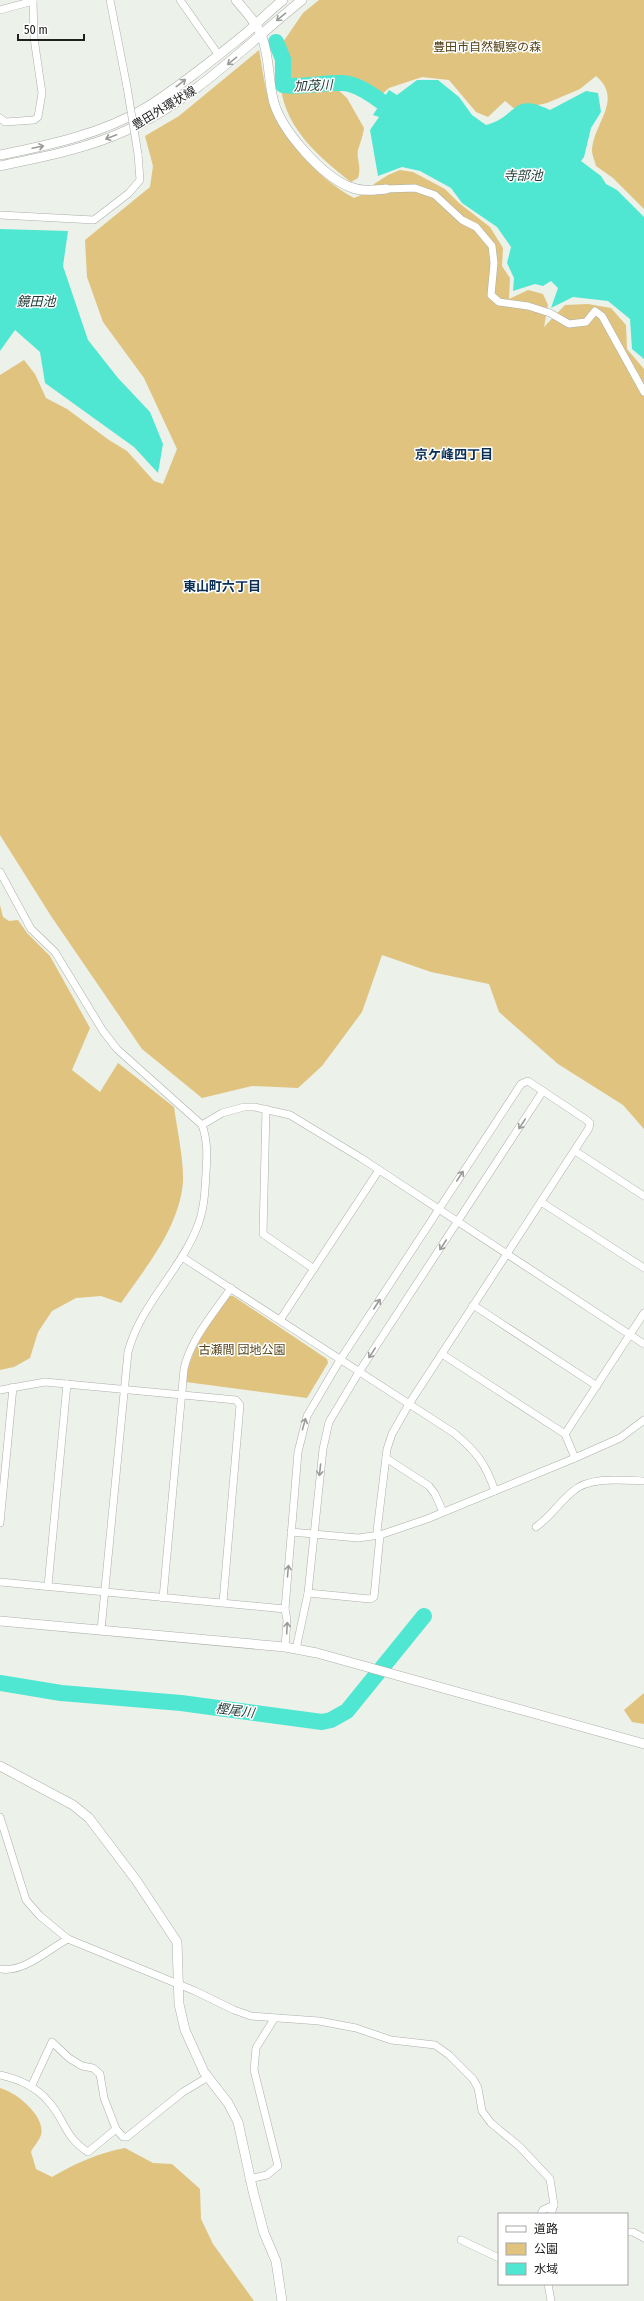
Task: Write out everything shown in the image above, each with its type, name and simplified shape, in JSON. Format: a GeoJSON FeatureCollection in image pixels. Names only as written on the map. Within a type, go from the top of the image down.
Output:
{"type":"FeatureCollection","features":[{"type":"Feature","properties":{"kind":"street"},"geometry":{"type":"LineString","coordinates":[[0,215],[94,220],[129,193],[140,180],[138,154],[127,87],[110,0]]}},
{"type":"Feature","properties":{"kind":"street"},"geometry":{"type":"LineString","coordinates":[[180,0],[218,54]]}},
{"type":"Feature","properties":{"kind":"street"},"geometry":{"type":"LineString","coordinates":[[236,0],[255,24],[262,36],[266,50],[274,103],[286,129],[305,150],[335,178],[350,188],[365,191],[414,188],[435,196],[462,220],[476,227],[492,246],[494,263],[491,295],[499,302],[528,306],[550,313],[569,324],[586,322],[595,311],[602,316],[644,392]]}},
{"type":"Feature","properties":{"kind":"street","name":"豊田外環状線"},"geometry":{"type":"LineString","coordinates":[[0,155],[60,143],[121,120],[146,107],[171,91],[283,0]]}},
{"type":"Feature","properties":{"kind":"street","name":"豊田外環状線"},"geometry":{"type":"LineString","coordinates":[[0,166],[95,143],[125,132],[164,111],[194,91],[262,36],[302,0]]}},
{"type":"Feature","properties":{"kind":"street"},"geometry":{"type":"LineString","coordinates":[[0,10],[33,1],[34,38],[42,93],[38,117],[34,120],[5,122],[0,118]]}},
{"type":"Feature","properties":{"kind":"street"},"geometry":{"type":"LineString","coordinates":[[0,872],[31,929],[55,952],[103,1031],[117,1049],[202,1125],[206,1142],[204,1201],[197,1229],[182,1257],[142,1317],[133,1337],[127,1359],[101,1630]]}},
{"type":"Feature","properties":{"kind":"street"},"geometry":{"type":"LineString","coordinates":[[285,1647],[287,1620],[285,1609],[298,1452],[303,1425],[311,1406],[521,1084],[528,1081],[590,1123],[589,1128],[409,1404],[392,1434],[386,1458],[376,1531],[380,1535],[374,1597],[370,1599],[308,1593]]}},
{"type":"Feature","properties":{"kind":"street"},"geometry":{"type":"LineString","coordinates":[[296,1649],[308,1593],[325,1434],[333,1413],[543,1091]]}},
{"type":"Feature","properties":{"kind":"street"},"geometry":{"type":"LineString","coordinates":[[202,1125],[230,1110],[254,1107],[299,1119],[644,1344]]}},
{"type":"Feature","properties":{"kind":"street"},"geometry":{"type":"LineString","coordinates":[[266,1109],[263,1234],[314,1269]]}},
{"type":"Feature","properties":{"kind":"street"},"geometry":{"type":"LineString","coordinates":[[575,1151],[644,1196]]}},
{"type":"Feature","properties":{"kind":"street"},"geometry":{"type":"LineString","coordinates":[[280,1320],[379,1170]]}},
{"type":"Feature","properties":{"kind":"street"},"geometry":{"type":"LineString","coordinates":[[541,1202],[644,1268]]}},
{"type":"Feature","properties":{"kind":"street"},"geometry":{"type":"LineString","coordinates":[[182,1257],[454,1433],[475,1451],[486,1468],[495,1491]]}},
{"type":"Feature","properties":{"kind":"street"},"geometry":{"type":"LineString","coordinates":[[162,1598],[180,1394],[188,1354],[231,1288]]}},
{"type":"Feature","properties":{"kind":"street"},"geometry":{"type":"LineString","coordinates":[[473,1305],[597,1386]]}},
{"type":"Feature","properties":{"kind":"street"},"geometry":{"type":"LineString","coordinates":[[565,1434],[644,1313]]}},
{"type":"Feature","properties":{"kind":"street"},"geometry":{"type":"LineString","coordinates":[[442,1354],[565,1434],[575,1458]]}},
{"type":"Feature","properties":{"kind":"street"},"geometry":{"type":"LineString","coordinates":[[0,1390],[46,1382],[236,1400],[240,1405],[223,1602]]}},
{"type":"Feature","properties":{"kind":"street"},"geometry":{"type":"LineString","coordinates":[[48,1586],[68,1384]]}},
{"type":"Feature","properties":{"kind":"street"},"geometry":{"type":"LineString","coordinates":[[0,1523],[13,1387]]}},
{"type":"Feature","properties":{"kind":"street"},"geometry":{"type":"LineString","coordinates":[[291,1532],[358,1538],[380,1535],[443,1512],[575,1458],[620,1438],[644,1420]]}},
{"type":"Feature","properties":{"kind":"street"},"geometry":{"type":"LineString","coordinates":[[386,1458],[429,1486],[435,1494],[443,1512]]}},
{"type":"Feature","properties":{"kind":"street"},"geometry":{"type":"LineString","coordinates":[[536,1527],[551,1516],[573,1491],[604,1480],[644,1481]]}},
{"type":"Feature","properties":{"kind":"street"},"geometry":{"type":"LineString","coordinates":[[0,1582],[285,1609]]}},
{"type":"Feature","properties":{"kind":"street"},"geometry":{"type":"LineString","coordinates":[[0,1621],[296,1649],[333,1657],[447,1688],[644,1744]]}},
{"type":"Feature","properties":{"kind":"street"},"geometry":{"type":"LineString","coordinates":[[0,1766],[73,1805],[90,1818],[136,1880],[177,1942],[179,2004],[185,2030],[191,2047],[208,2077],[228,2103],[238,2122],[249,2179],[264,2233],[276,2261],[282,2301]]}},
{"type":"Feature","properties":{"kind":"street"},"geometry":{"type":"LineString","coordinates":[[0,1817],[26,1900],[40,1916],[68,1939],[195,1991],[234,2010],[251,2016],[274,2019],[319,2021],[356,2028],[391,2040],[435,2045],[449,2055],[473,2079],[478,2088],[482,2111],[491,2124],[520,2147],[550,2179],[554,2206],[558,2213]]}},
{"type":"Feature","properties":{"kind":"street"},"geometry":{"type":"LineString","coordinates":[[0,1969],[11,1970],[21,1966],[68,1939]]}},
{"type":"Feature","properties":{"kind":"street"},"geometry":{"type":"LineString","coordinates":[[249,2179],[267,2176],[278,2166],[254,2070],[256,2048],[274,2019]]}},
{"type":"Feature","properties":{"kind":"street"},"geometry":{"type":"LineString","coordinates":[[31,2087],[52,2042],[69,2058],[82,2066],[93,2068],[100,2074],[104,2098],[116,2129],[123,2137],[127,2137],[183,2092],[208,2077]]}},
{"type":"Feature","properties":{"kind":"street"},"geometry":{"type":"LineString","coordinates":[[0,2075],[12,2078],[31,2087],[49,2102],[69,2136],[88,2152],[116,2129]]}},
{"type":"Feature","properties":{"kind":"street"},"geometry":{"type":"LineString","coordinates":[[542,2213],[543,2210],[554,2206]]}},
{"type":"Feature","properties":{"kind":"street"},"geometry":{"type":"LineString","coordinates":[[551,2213],[554,2206]]}},
{"type":"Feature","properties":{"kind":"street"},"geometry":{"type":"LineString","coordinates":[[628,2232],[633,2232],[644,2238]]}},
{"type":"Feature","properties":{"kind":"street"},"geometry":{"type":"LineString","coordinates":[[461,2240],[498,2258]]}},
{"type":"Feature","properties":{"kind":"street"},"geometry":{"type":"LineString","coordinates":[[548,2285],[551,2301]]}},
{"type":"Feature","properties":{"kind":"green space","name":"豊田市自然観察の森"},"geometry":{"type":"Polygon","coordinates":[[[319,0],[644,0],[644,209],[613,178],[596,166],[592,151],[597,131],[605,112],[607,94],[604,85],[596,76],[580,89],[547,103],[516,110],[505,101],[488,117],[476,112],[449,80],[422,77],[389,88],[379,97],[369,90],[347,82],[323,79],[286,81],[285,56],[281,45],[303,13],[319,0]]]}},
{"type":"Feature","properties":{"kind":"green space"},"geometry":{"type":"Polygon","coordinates":[[[259,50],[267,95],[282,130],[303,157],[328,180],[354,198],[366,193],[374,184],[388,175],[400,170],[413,172],[445,189],[459,203],[490,227],[503,248],[502,266],[510,278],[509,299],[528,290],[543,294],[548,305],[544,327],[565,305],[588,304],[611,308],[626,325],[627,349],[644,369],[644,1129],[623,1105],[558,1064],[499,1012],[489,984],[431,972],[382,955],[362,1012],[322,1066],[298,1088],[252,1086],[202,1098],[142,1049],[51,916],[0,835],[0,375],[24,360],[35,374],[46,398],[67,409],[109,440],[127,451],[154,481],[163,484],[177,449],[144,378],[103,322],[87,277],[85,240],[150,187],[153,166],[145,136],[179,116],[259,50]]]}},
{"type":"Feature","properties":{"kind":"green space"},"geometry":{"type":"Polygon","coordinates":[[[335,87],[347,98],[364,128],[358,150],[359,174],[358,178],[351,182],[317,153],[307,142],[290,117],[284,104],[281,89],[335,87]]]}},
{"type":"Feature","properties":{"kind":"green space"},"geometry":{"type":"Polygon","coordinates":[[[0,905],[3,917],[9,921],[18,920],[27,933],[50,956],[90,1028],[72,1070],[100,1092],[118,1063],[174,1107],[181,1155],[183,1182],[180,1199],[168,1231],[151,1261],[121,1303],[101,1296],[76,1298],[52,1311],[38,1332],[30,1358],[14,1367],[0,1370],[0,905]]]}},
{"type":"Feature","properties":{"kind":"green space","name":"古瀬間 団地公園"},"geometry":{"type":"Polygon","coordinates":[[[229,1296],[233,1296],[327,1359],[328,1363],[307,1398],[186,1382],[191,1358],[196,1347],[208,1326],[229,1296]]]}},
{"type":"Feature","properties":{"kind":"green space"},"geometry":{"type":"Polygon","coordinates":[[[644,1693],[644,1724],[632,1722],[624,1710],[644,1693]]]}},
{"type":"Feature","properties":{"kind":"green space"},"geometry":{"type":"Polygon","coordinates":[[[0,2088],[14,2094],[28,2106],[39,2120],[41,2135],[31,2152],[36,2169],[52,2177],[87,2159],[125,2148],[153,2163],[172,2164],[200,2189],[201,2219],[213,2244],[254,2301],[0,2301],[0,2088]]]}},
{"type":"Feature","properties":{"kind":"water","name":"寺部池"},"geometry":{"type":"Polygon","coordinates":[[[417,80],[438,80],[459,97],[472,115],[486,125],[504,117],[515,107],[521,104],[528,103],[550,110],[586,91],[598,93],[601,112],[591,128],[584,157],[581,161],[601,176],[606,184],[617,190],[644,217],[644,359],[632,349],[630,319],[608,301],[573,297],[551,308],[558,288],[551,281],[543,286],[535,284],[513,291],[514,278],[507,263],[511,247],[497,227],[462,203],[451,188],[420,171],[402,167],[378,176],[370,130],[379,117],[373,115],[389,90],[397,95],[417,80]]]}},
{"type":"Feature","properties":{"kind":"water","name":"鏡田池"},"geometry":{"type":"Polygon","coordinates":[[[0,229],[68,231],[63,266],[88,340],[118,378],[150,412],[163,444],[158,473],[134,447],[45,383],[40,352],[15,330],[0,351],[0,229]]]}},
{"type":"Feature","properties":{"kind":"waterway","name":"加茂川"},"geometry":{"type":"LineString","coordinates":[[276,42],[283,59],[283,85],[298,86],[343,83],[353,85],[364,90],[382,102]]}},
{"type":"Feature","properties":{"kind":"waterway","name":"樫尾川"},"geometry":{"type":"LineString","coordinates":[[0,1683],[61,1693],[181,1703],[322,1722],[331,1720],[347,1711],[424,1616]]}},
{"type":"Feature","properties":{"kind":"district","name":"京ケ峰四丁目"},"geometry":{"type":"Point","coordinates":[454,454]}},
{"type":"Feature","properties":{"kind":"district","name":"東山町六丁目"},"geometry":{"type":"Point","coordinates":[222,586]}}]}
